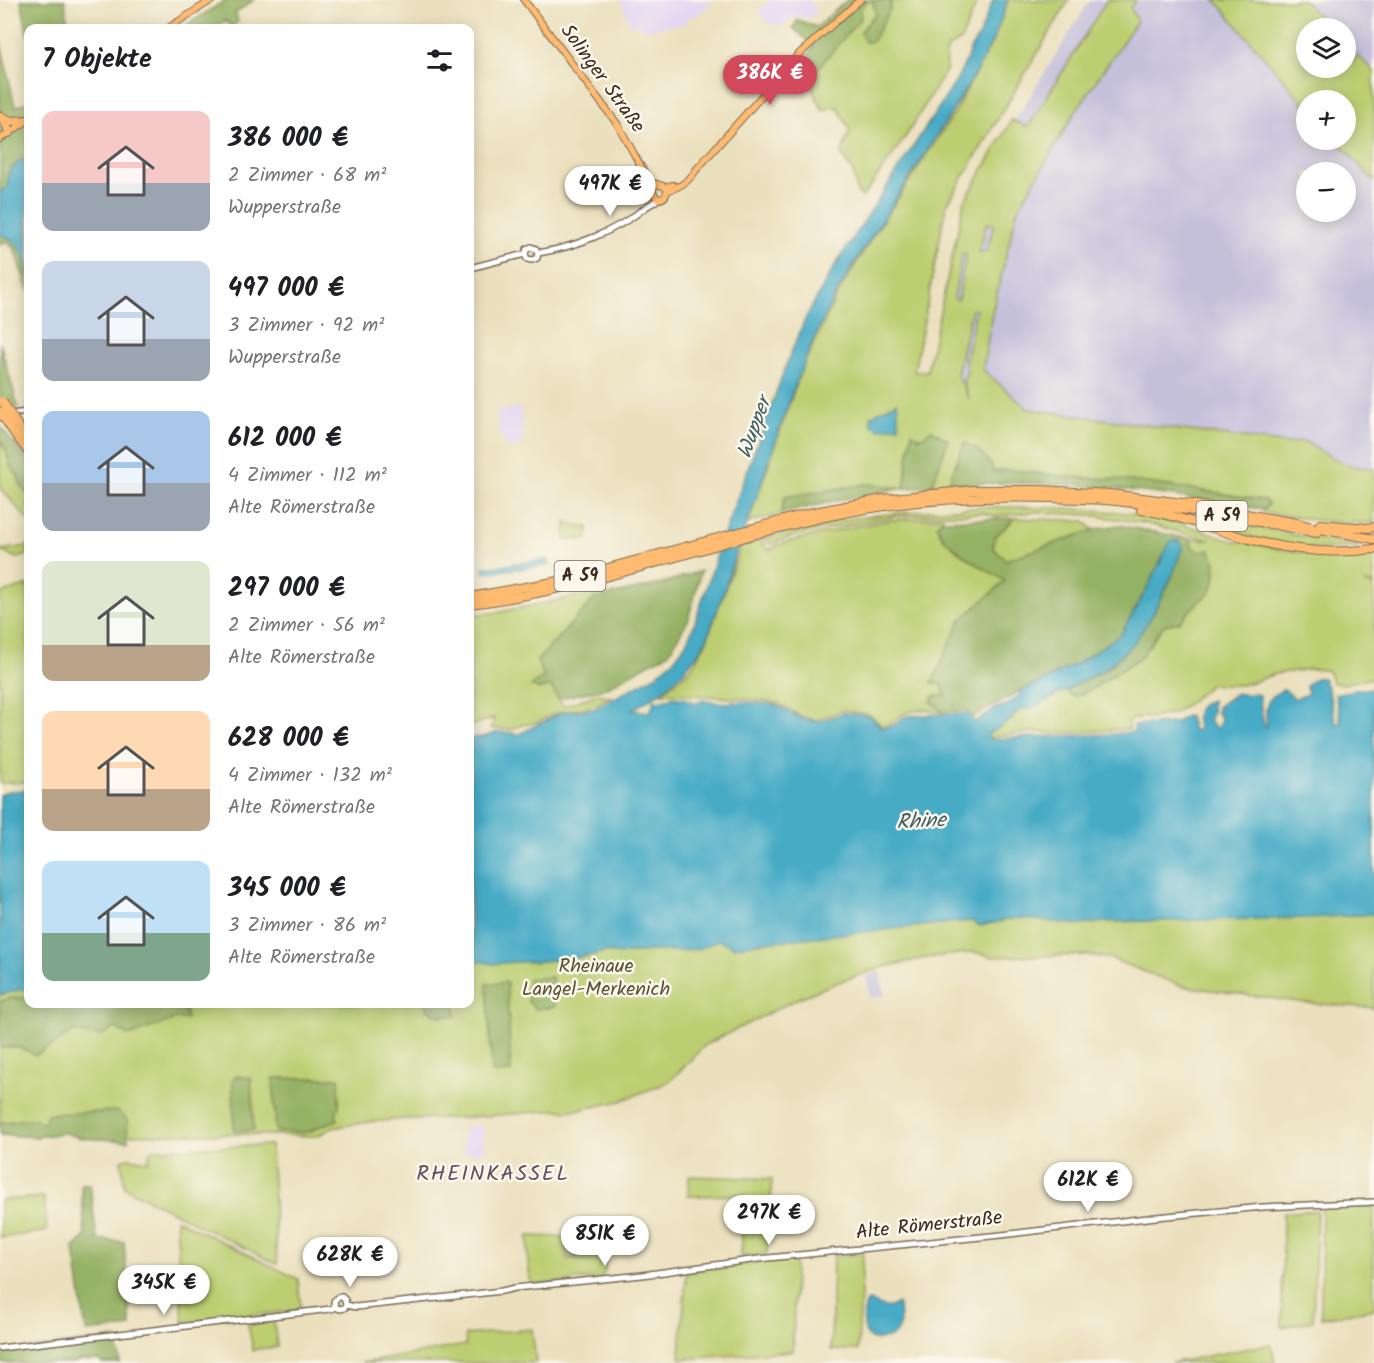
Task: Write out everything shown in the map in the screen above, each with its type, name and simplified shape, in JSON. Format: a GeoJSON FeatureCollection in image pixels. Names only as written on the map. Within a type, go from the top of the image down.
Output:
{"type":"FeatureCollection","features":[{"type":"Feature","properties":{"kind":"highway"},"geometry":{"type":"LineString","coordinates":[[0,119],[24,120]]}},
{"type":"Feature","properties":{"kind":"highway"},"geometry":{"type":"LineString","coordinates":[[0,119],[7,126],[9,133]]}},
{"type":"Feature","properties":{"kind":"highway"},"geometry":{"type":"LineString","coordinates":[[1,400],[24,445]]}},
{"type":"Feature","properties":{"kind":"highway"},"geometry":{"type":"LineString","coordinates":[[0,413],[24,436]]}},
{"type":"Feature","properties":{"kind":"highway","name":"A 59"},"geometry":{"type":"LineString","coordinates":[[474,596],[564,580],[687,550],[841,506],[883,499],[985,490],[1042,490],[1110,494],[1191,504],[1374,539]]}},
{"type":"Feature","properties":{"kind":"highway","name":"A 59"},"geometry":{"type":"LineString","coordinates":[[783,523],[912,502],[987,497],[1105,500],[1233,517],[1374,544]]}},
{"type":"Feature","properties":{"kind":"highway"},"geometry":{"type":"LineString","coordinates":[[1069,499],[1150,511],[1245,538],[1309,551],[1340,552],[1374,549]]}},
{"type":"Feature","properties":{"kind":"highway","name":"A 59"},"geometry":{"type":"LineString","coordinates":[[1297,523],[1374,527]]}},
{"type":"Feature","properties":{"kind":"highway","name":"A 59"},"geometry":{"type":"LineString","coordinates":[[474,603],[547,592],[591,581],[687,550]]}},
{"type":"Feature","properties":{"kind":"main road"},"geometry":{"type":"LineString","coordinates":[[174,24],[212,0]]}},
{"type":"Feature","properties":{"kind":"main road","name":"Solinger Straße"},"geometry":{"type":"LineString","coordinates":[[524,0],[618,125],[649,181],[659,192]]}},
{"type":"Feature","properties":{"kind":"main road"},"geometry":{"type":"LineString","coordinates":[[659,192],[681,186],[692,176],[799,54],[860,0]]}},
{"type":"Feature","properties":{"kind":"main road"},"geometry":{"type":"LineString","coordinates":[[0,139],[24,123]]}},
{"type":"Feature","properties":{"kind":"street"},"geometry":{"type":"LineString","coordinates":[[538,253],[561,249],[605,232],[650,205],[659,192]]}},
{"type":"Feature","properties":{"kind":"street"},"geometry":{"type":"LineString","coordinates":[[474,267],[525,254],[531,247],[538,253]]}},
{"type":"Feature","properties":{"kind":"street"},"geometry":{"type":"LineString","coordinates":[[525,254],[527,259],[532,260],[537,258],[538,253]]}},
{"type":"Feature","properties":{"kind":"street"},"geometry":{"type":"LineString","coordinates":[[0,413],[24,412]]}},
{"type":"Feature","properties":{"kind":"street","name":"Alte Römerstraße"},"geometry":{"type":"LineString","coordinates":[[346,1305],[356,1307],[502,1292],[515,1288],[645,1275],[779,1256],[1180,1215],[1263,1207],[1374,1202]]}},
{"type":"Feature","properties":{"kind":"street","name":"Alte Römerstraße"},"geometry":{"type":"LineString","coordinates":[[335,1307],[334,1302],[338,1297],[344,1299],[346,1305]]}},
{"type":"Feature","properties":{"kind":"street","name":"Alte Römerstraße"},"geometry":{"type":"LineString","coordinates":[[0,1348],[335,1307],[342,1309],[346,1305]]}},
{"type":"Feature","properties":{"kind":"shaded area"},"geometry":{"type":"Polygon","coordinates":[[[620,0],[713,0],[699,15],[686,18],[688,23],[643,30],[641,24],[631,26],[620,0]]]}},
{"type":"Feature","properties":{"kind":"shaded area"},"geometry":{"type":"Polygon","coordinates":[[[771,0],[808,0],[818,11],[808,18],[795,16],[782,26],[769,24],[758,11],[771,0]]]}},
{"type":"Feature","properties":{"kind":"shaded area"},"geometry":{"type":"Polygon","coordinates":[[[1090,0],[1374,0],[1374,513],[1028,464],[933,384],[964,202],[1090,0]]]}},
{"type":"Feature","properties":{"kind":"shaded area"},"geometry":{"type":"Polygon","coordinates":[[[521,408],[523,447],[505,448],[503,436],[499,435],[497,410],[521,408]]]}},
{"type":"Feature","properties":{"kind":"shaded area"},"geometry":{"type":"Polygon","coordinates":[[[880,972],[885,995],[870,998],[866,976],[880,972]]]}},
{"type":"Feature","properties":{"kind":"shaded area"},"geometry":{"type":"Polygon","coordinates":[[[483,1125],[484,1152],[463,1153],[463,1127],[483,1125]]]}},
{"type":"Feature","properties":{"kind":"green space"},"geometry":{"type":"Polygon","coordinates":[[[21,0],[65,0],[68,24],[26,24],[21,0]]]}},
{"type":"Feature","properties":{"kind":"green space"},"geometry":{"type":"Polygon","coordinates":[[[226,0],[254,0],[236,13],[238,22],[235,24],[225,21],[220,24],[188,24],[226,0]]]}},
{"type":"Feature","properties":{"kind":"green space"},"geometry":{"type":"Polygon","coordinates":[[[847,0],[869,0],[860,8],[861,18],[819,67],[804,59],[814,46],[793,28],[797,21],[817,27],[847,0]]]}},
{"type":"Feature","properties":{"kind":"green space"},"geometry":{"type":"Polygon","coordinates":[[[872,0],[876,13],[861,32],[891,7],[891,0],[978,0],[961,40],[949,47],[946,52],[947,69],[906,136],[863,197],[857,192],[853,172],[841,154],[850,130],[837,106],[823,110],[799,63],[804,59],[819,67],[860,8],[872,0]]]}},
{"type":"Feature","properties":{"kind":"green space"},"geometry":{"type":"Polygon","coordinates":[[[872,0],[891,0],[891,7],[872,42],[865,42],[860,32],[876,13],[872,0]]]}},
{"type":"Feature","properties":{"kind":"green space"},"geometry":{"type":"Polygon","coordinates":[[[1008,0],[1069,0],[946,206],[914,372],[927,371],[964,202],[1012,120],[1028,127],[1107,0],[1136,0],[1130,7],[1137,21],[1075,112],[1017,211],[991,318],[983,370],[1028,409],[1287,444],[1303,441],[1346,464],[1374,468],[1374,523],[1332,522],[1263,512],[1269,505],[1032,472],[1003,470],[994,472],[982,455],[974,448],[964,444],[948,484],[932,486],[948,440],[920,439],[912,433],[904,488],[867,484],[785,497],[781,514],[748,523],[802,368],[836,297],[873,236],[955,112],[995,36],[1008,0]],[[987,223],[979,252],[986,252],[994,225],[987,223]],[[966,253],[962,254],[954,298],[957,300],[966,253]],[[972,309],[957,374],[969,399],[963,380],[967,372],[965,362],[976,310],[972,309]]]}},
{"type":"Feature","properties":{"kind":"green space"},"geometry":{"type":"Polygon","coordinates":[[[1214,0],[1303,0],[1321,18],[1296,18],[1296,78],[1356,78],[1356,58],[1358,56],[1374,71],[1374,181],[1345,150],[1356,150],[1356,90],[1296,90],[1296,94],[1214,0]]]}},
{"type":"Feature","properties":{"kind":"green space"},"geometry":{"type":"Polygon","coordinates":[[[0,39],[15,107],[24,104],[24,160],[8,173],[8,184],[0,192],[0,39]]]}},
{"type":"Feature","properties":{"kind":"green space"},"geometry":{"type":"Polygon","coordinates":[[[0,234],[16,243],[21,250],[24,254],[24,279],[14,248],[7,242],[0,244],[0,234]]]}},
{"type":"Feature","properties":{"kind":"green space"},"geometry":{"type":"Polygon","coordinates":[[[0,343],[18,407],[0,410],[0,343]]]}},
{"type":"Feature","properties":{"kind":"green space"},"geometry":{"type":"Polygon","coordinates":[[[0,426],[24,455],[24,490],[18,476],[10,466],[6,450],[0,440],[0,426]]]}},
{"type":"Feature","properties":{"kind":"green space"},"geometry":{"type":"Polygon","coordinates":[[[931,430],[948,440],[932,486],[874,493],[781,514],[785,497],[867,484],[904,488],[912,432],[920,438],[931,430]]]}},
{"type":"Feature","properties":{"kind":"green space"},"geometry":{"type":"Polygon","coordinates":[[[0,440],[6,450],[10,466],[18,476],[24,490],[24,515],[0,488],[0,440]]]}},
{"type":"Feature","properties":{"kind":"green space"},"geometry":{"type":"Polygon","coordinates":[[[964,443],[982,454],[994,472],[1018,471],[1065,477],[1133,481],[1265,500],[1269,505],[1264,509],[1081,485],[948,484],[964,443]]]}},
{"type":"Feature","properties":{"kind":"green space"},"geometry":{"type":"Polygon","coordinates":[[[989,507],[1065,508],[1141,515],[1166,520],[1238,542],[1291,551],[1341,555],[1374,553],[1374,585],[1364,582],[1374,587],[1374,678],[1343,684],[1333,683],[1326,670],[1310,669],[1275,674],[1242,685],[1210,685],[1174,713],[1132,719],[1128,723],[1130,729],[1061,733],[1034,732],[988,737],[988,734],[1013,719],[1014,714],[1024,708],[1029,710],[1067,690],[1068,693],[1094,688],[1140,658],[1164,625],[1179,622],[1210,593],[1215,581],[1199,552],[1192,547],[1191,539],[1211,540],[1144,523],[1090,515],[1035,512],[995,516],[982,513],[897,516],[830,528],[770,544],[764,539],[814,526],[879,515],[989,507]]]}},
{"type":"Feature","properties":{"kind":"green space"},"geometry":{"type":"Polygon","coordinates":[[[1173,513],[1361,547],[1304,548],[1260,540],[1173,513]]]}},
{"type":"Feature","properties":{"kind":"green space"},"geometry":{"type":"Polygon","coordinates":[[[943,517],[938,525],[942,537],[974,562],[1005,580],[988,597],[932,682],[942,685],[946,696],[931,701],[943,712],[913,711],[882,726],[870,715],[844,710],[816,720],[801,716],[777,703],[662,693],[690,670],[706,643],[741,545],[760,540],[770,550],[791,541],[843,529],[891,520],[943,517]]]}},
{"type":"Feature","properties":{"kind":"green space"},"geometry":{"type":"Polygon","coordinates":[[[1015,518],[1085,521],[1093,530],[1006,560],[993,548],[995,536],[1015,518]]]}},
{"type":"Feature","properties":{"kind":"green space"},"geometry":{"type":"Polygon","coordinates":[[[1015,518],[995,537],[993,548],[1006,560],[1093,530],[1118,525],[1191,539],[1192,547],[1199,552],[1209,549],[1215,561],[1215,581],[1210,593],[1179,622],[1164,625],[1140,658],[1094,688],[1075,697],[1067,690],[1104,670],[1126,651],[1144,628],[1172,576],[1156,570],[1121,634],[1075,665],[973,717],[967,710],[943,712],[931,701],[934,696],[946,696],[942,685],[932,683],[960,621],[1005,581],[957,550],[943,537],[937,525],[942,520],[1015,518]]]}},
{"type":"Feature","properties":{"kind":"green space"},"geometry":{"type":"Polygon","coordinates":[[[566,523],[588,527],[587,539],[565,540],[566,523]]]}},
{"type":"Feature","properties":{"kind":"green space"},"geometry":{"type":"Polygon","coordinates":[[[24,547],[24,556],[17,558],[0,550],[24,547]]]}},
{"type":"Feature","properties":{"kind":"green space"},"geometry":{"type":"Polygon","coordinates":[[[701,571],[688,620],[669,653],[605,688],[558,699],[551,687],[538,689],[531,686],[544,676],[537,661],[595,598],[656,585],[701,571]]]}},
{"type":"Feature","properties":{"kind":"green space"},"geometry":{"type":"Polygon","coordinates":[[[24,586],[24,782],[0,783],[0,594],[24,586]]]}},
{"type":"Feature","properties":{"kind":"green space"},"geometry":{"type":"Polygon","coordinates":[[[593,593],[595,598],[537,661],[544,676],[538,689],[551,687],[563,706],[598,694],[612,697],[590,707],[559,712],[535,723],[521,725],[511,730],[491,728],[494,718],[474,725],[474,615],[500,612],[593,593]]]}},
{"type":"Feature","properties":{"kind":"green space","name":"Rheinaue Langel-Merkenich"},"geometry":{"type":"Polygon","coordinates":[[[1374,810],[1374,1008],[1306,1003],[1182,986],[1112,959],[1087,955],[992,957],[974,952],[925,958],[884,967],[841,981],[799,998],[707,1044],[664,1084],[620,1101],[583,1109],[369,1122],[331,1128],[318,1136],[93,1135],[0,1128],[0,887],[24,886],[24,1008],[474,1008],[474,861],[1374,810]]]}},
{"type":"Feature","properties":{"kind":"green space"},"geometry":{"type":"Polygon","coordinates":[[[552,977],[555,1007],[536,1009],[528,1002],[528,979],[552,977]]]}},
{"type":"Feature","properties":{"kind":"green space"},"geometry":{"type":"Polygon","coordinates":[[[507,982],[511,1072],[492,1073],[487,984],[507,982]]]}},
{"type":"Feature","properties":{"kind":"green space"},"geometry":{"type":"Polygon","coordinates":[[[9,998],[24,998],[24,1008],[171,1008],[185,1010],[187,1019],[175,1019],[129,1036],[115,1028],[100,1036],[73,1032],[36,1055],[17,1047],[0,1048],[0,1002],[9,998]]]}},
{"type":"Feature","properties":{"kind":"green space"},"geometry":{"type":"Polygon","coordinates":[[[426,1008],[455,1008],[456,1016],[439,1016],[426,1008]]]}},
{"type":"Feature","properties":{"kind":"green space"},"geometry":{"type":"Polygon","coordinates":[[[237,1076],[251,1078],[254,1130],[234,1131],[233,1078],[237,1076]]]}},
{"type":"Feature","properties":{"kind":"green space"},"geometry":{"type":"Polygon","coordinates":[[[273,1078],[339,1078],[339,1105],[336,1114],[338,1120],[310,1132],[276,1132],[273,1078]]]}},
{"type":"Feature","properties":{"kind":"green space"},"geometry":{"type":"Polygon","coordinates":[[[117,1111],[127,1119],[128,1141],[82,1138],[64,1133],[36,1137],[0,1135],[0,1123],[36,1119],[41,1123],[45,1122],[47,1114],[117,1111]]]}},
{"type":"Feature","properties":{"kind":"green space"},"geometry":{"type":"Polygon","coordinates":[[[271,1145],[277,1264],[125,1188],[121,1160],[129,1158],[149,1161],[149,1152],[156,1149],[271,1145]]]}},
{"type":"Feature","properties":{"kind":"green space"},"geometry":{"type":"Polygon","coordinates":[[[689,1176],[772,1179],[767,1254],[741,1257],[744,1195],[688,1196],[689,1176]]]}},
{"type":"Feature","properties":{"kind":"green space"},"geometry":{"type":"Polygon","coordinates":[[[81,1184],[90,1184],[97,1239],[124,1242],[131,1327],[86,1332],[74,1248],[85,1236],[81,1184]]]}},
{"type":"Feature","properties":{"kind":"green space"},"geometry":{"type":"Polygon","coordinates":[[[44,1197],[47,1231],[0,1238],[0,1200],[44,1197]]]}},
{"type":"Feature","properties":{"kind":"green space"},"geometry":{"type":"Polygon","coordinates":[[[1374,1206],[1374,1309],[1321,1318],[1322,1207],[1374,1206]]]}},
{"type":"Feature","properties":{"kind":"green space"},"geometry":{"type":"Polygon","coordinates":[[[1317,1210],[1313,1321],[1282,1327],[1283,1213],[1317,1210]]]}},
{"type":"Feature","properties":{"kind":"green space"},"geometry":{"type":"Polygon","coordinates":[[[176,1219],[298,1279],[301,1310],[183,1322],[176,1219]]]}},
{"type":"Feature","properties":{"kind":"green space","name":"RHEINKASSEL"},"geometry":{"type":"Polygon","coordinates":[[[528,1236],[566,1237],[567,1259],[605,1256],[605,1271],[601,1278],[531,1285],[528,1236]]]}},
{"type":"Feature","properties":{"kind":"green space"},"geometry":{"type":"Polygon","coordinates":[[[594,1242],[594,1255],[570,1256],[569,1243],[594,1242]]]}},
{"type":"Feature","properties":{"kind":"green space"},"geometry":{"type":"Polygon","coordinates":[[[863,1253],[858,1350],[831,1350],[833,1256],[863,1253]]]}},
{"type":"Feature","properties":{"kind":"green space"},"geometry":{"type":"Polygon","coordinates":[[[795,1257],[793,1351],[680,1359],[686,1272],[795,1257]]]}},
{"type":"Feature","properties":{"kind":"green space"},"geometry":{"type":"Polygon","coordinates":[[[274,1322],[277,1347],[253,1351],[248,1324],[274,1322]]]}},
{"type":"Feature","properties":{"kind":"green space"},"geometry":{"type":"Polygon","coordinates":[[[532,1329],[536,1363],[362,1363],[466,1345],[465,1335],[532,1329]]]}},
{"type":"Feature","properties":{"kind":"green space"},"geometry":{"type":"Polygon","coordinates":[[[117,1338],[120,1363],[83,1360],[72,1363],[0,1363],[0,1352],[117,1338]]]}},
{"type":"Feature","properties":{"kind":"green space"},"geometry":{"type":"Polygon","coordinates":[[[1271,1344],[1275,1363],[1171,1363],[1271,1344]]]}},
{"type":"Feature","properties":{"kind":"water","name":"Rhine"},"geometry":{"type":"Polygon","coordinates":[[[993,0],[1008,0],[995,36],[973,77],[835,295],[814,339],[792,393],[708,636],[700,651],[682,673],[661,692],[632,710],[650,712],[655,699],[658,701],[677,697],[696,703],[703,700],[719,703],[745,702],[776,705],[801,718],[817,722],[844,713],[870,716],[882,728],[894,725],[906,716],[967,713],[975,722],[998,707],[1007,705],[1020,695],[1019,692],[1075,665],[1121,634],[1146,591],[1170,542],[1178,540],[1183,546],[1172,576],[1153,614],[1133,644],[1105,669],[1029,710],[1024,708],[1014,714],[1013,719],[988,734],[989,739],[1133,732],[1134,725],[1175,723],[1186,716],[1189,717],[1195,731],[1198,728],[1198,710],[1203,704],[1212,700],[1212,713],[1209,721],[1216,729],[1221,718],[1217,713],[1217,707],[1236,693],[1259,695],[1266,727],[1266,708],[1271,698],[1284,689],[1295,699],[1308,694],[1306,685],[1316,678],[1323,678],[1328,689],[1336,724],[1340,723],[1340,717],[1335,694],[1374,688],[1374,914],[1309,918],[1104,922],[1080,925],[1016,918],[980,926],[971,921],[734,947],[719,940],[699,949],[678,951],[621,954],[605,952],[535,962],[474,963],[474,738],[498,732],[519,734],[563,712],[594,709],[655,676],[674,660],[685,645],[788,360],[807,315],[836,264],[955,83],[970,49],[979,36],[993,0]]]}},
{"type":"Feature","properties":{"kind":"water"},"geometry":{"type":"Polygon","coordinates":[[[24,160],[24,258],[12,240],[0,234],[0,192],[7,186],[9,171],[24,160]]]}},
{"type":"Feature","properties":{"kind":"water"},"geometry":{"type":"Polygon","coordinates":[[[897,402],[899,426],[879,429],[871,424],[871,416],[897,402]]]}},
{"type":"Feature","properties":{"kind":"water"},"geometry":{"type":"Polygon","coordinates":[[[549,559],[550,565],[484,573],[483,567],[549,559]]]}},
{"type":"Feature","properties":{"kind":"water"},"geometry":{"type":"Polygon","coordinates":[[[24,790],[24,989],[0,995],[0,795],[8,791],[24,790]]]}},
{"type":"Feature","properties":{"kind":"water"},"geometry":{"type":"Polygon","coordinates":[[[868,1301],[886,1307],[897,1303],[899,1305],[900,1323],[897,1332],[878,1340],[865,1333],[864,1310],[868,1301]]]}},
{"type":"Feature","properties":{"kind":"district","name":"RHEINKASSEL"},"geometry":{"type":"Point","coordinates":[493,1174]}},
{"type":"Feature","properties":{"kind":"water label","name":"Wupper"},"geometry":{"type":"Point","coordinates":[755,428]}}]}
